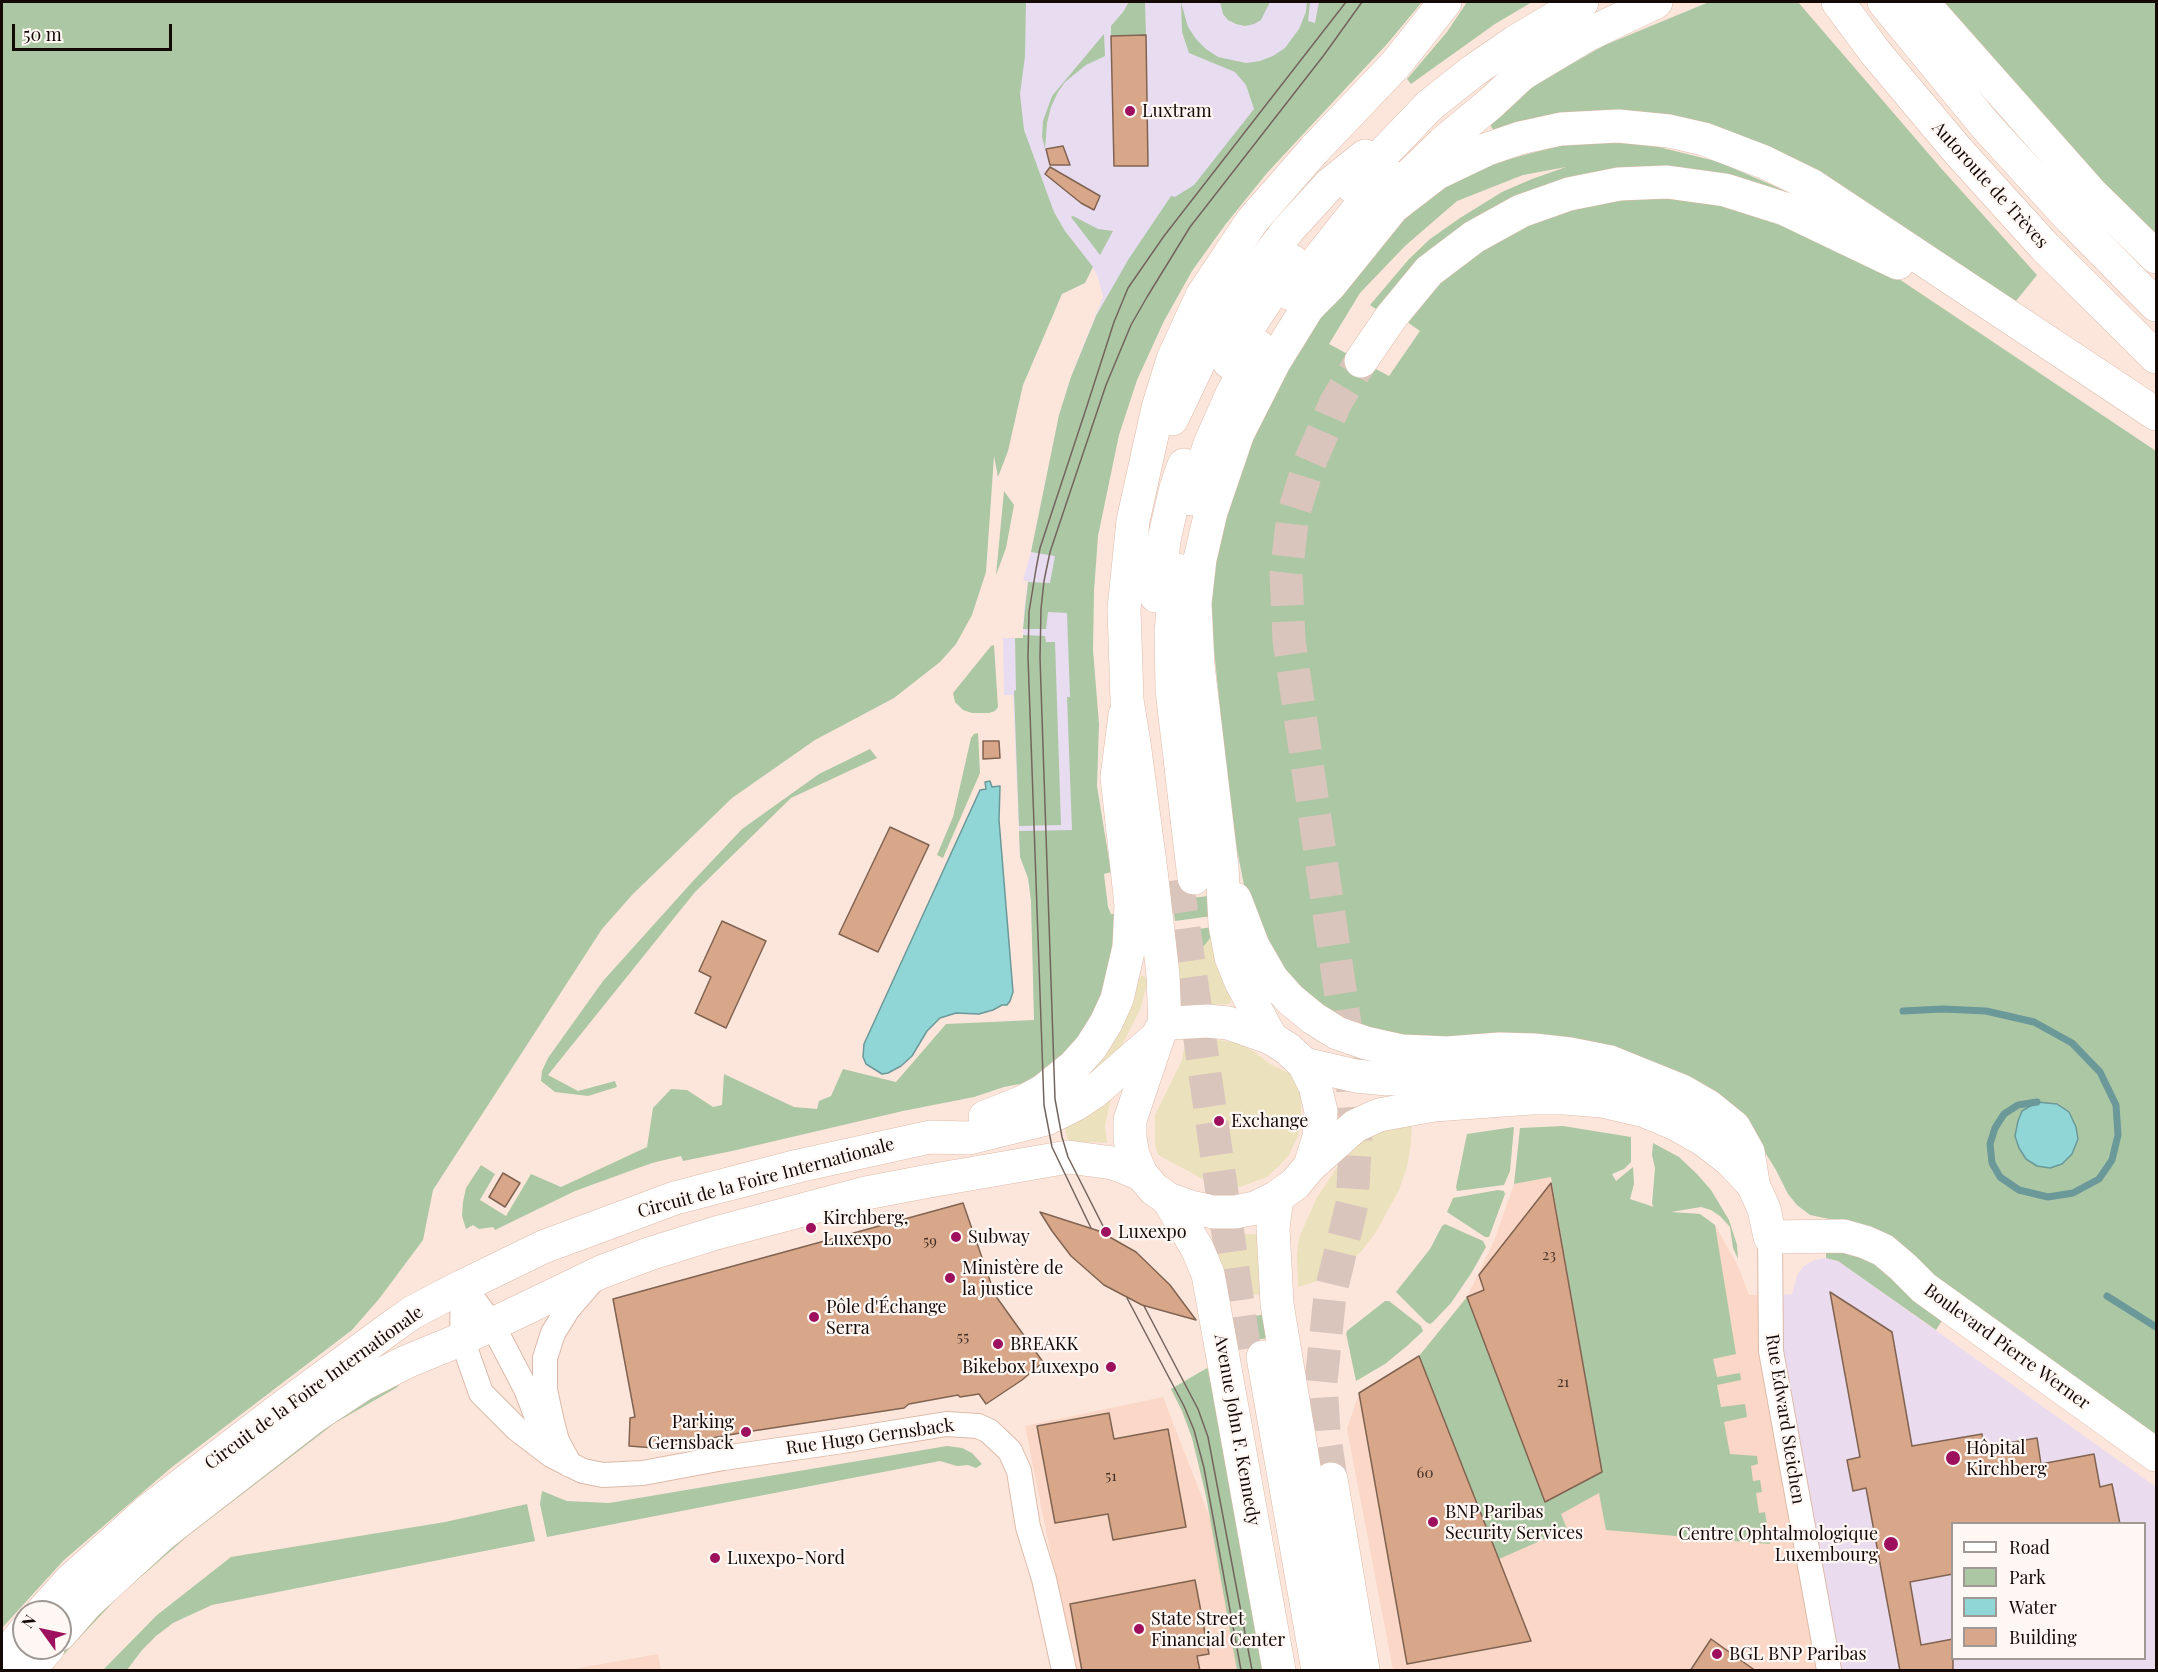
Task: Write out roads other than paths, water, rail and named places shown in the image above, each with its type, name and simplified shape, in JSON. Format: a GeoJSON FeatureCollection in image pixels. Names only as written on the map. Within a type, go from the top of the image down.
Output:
{"type":"FeatureCollection","features":[{"type":"Feature","properties":{"kind":"main road"},"geometry":{"type":"LineString","coordinates":[[1445,2],[1396,64],[1314,150],[1252,221],[1202,296],[1173,359],[1158,408],[1133,521],[1124,609],[1127,700],[1163,975],[1161,1031],[1130,1120],[1133,1155],[1141,1174],[1154,1189],[1168,1199],[1191,1208],[1214,1212],[1235,1212],[1255,1208],[1277,1197],[1295,1184],[1310,1166],[1355,1126],[1379,1115],[1434,1104],[1565,1098],[1602,1101],[1645,1111],[1676,1124],[1704,1140],[1730,1160],[1753,1183]]}},
{"type":"Feature","properties":{"kind":"main road"},"geometry":{"type":"LineString","coordinates":[[1143,480],[1203,354],[1240,293],[1281,239],[1329,186],[1473,71],[1515,42],[1582,2]]}},
{"type":"Feature","properties":{"kind":"main road"},"geometry":{"type":"LineString","coordinates":[[1656,2],[1577,40],[1485,94],[1435,134],[1391,176],[1356,212],[1293,291],[1261,340],[1232,394],[1210,444],[1194,493],[1175,585],[1171,632],[1173,700],[1198,875],[1253,946],[1272,979],[1290,999],[1337,1033],[1366,1043],[1402,1051],[1447,1053],[1500,1049],[1570,1054],[1610,1062],[1654,1078],[1708,1106],[1734,1127],[1748,1152],[1753,1183]]}},
{"type":"Feature","properties":{"kind":"main road","name":"Autoroute de Trèves"},"geometry":{"type":"LineString","coordinates":[[1838,2],[1875,51],[1958,151],[2045,247],[2157,357]]}},
{"type":"Feature","properties":{"kind":"main road","name":"Autoroute de Trèves"},"geometry":{"type":"LineString","coordinates":[[1884,2],[1986,126],[2071,219],[2157,305]]}},
{"type":"Feature","properties":{"kind":"main road"},"geometry":{"type":"LineString","coordinates":[[1901,2],[1911,10],[2081,205],[2157,277]]}},
{"type":"Feature","properties":{"kind":"main road"},"geometry":{"type":"LineString","coordinates":[[1922,2],[2091,193],[2157,257]]}},
{"type":"Feature","properties":{"kind":"main road"},"geometry":{"type":"LineString","coordinates":[[1198,875],[1198,665],[1195,603],[1200,559],[1211,512],[1238,433],[1274,362],[1330,267],[1361,226],[1397,186],[1522,74]]}},
{"type":"Feature","properties":{"kind":"main road"},"geometry":{"type":"LineString","coordinates":[[1271,1038],[1241,982],[1231,957],[1225,925],[1198,875],[1161,758],[1153,630],[1165,535],[1176,489],[1194,438],[1214,390],[1240,340],[1305,243],[1350,188],[1430,105]]}},
{"type":"Feature","properties":{"kind":"main road"},"geometry":{"type":"LineString","coordinates":[[1308,307],[1330,285],[1393,207],[1437,173],[1485,150],[1520,138],[1561,129],[1618,126],[1669,131],[1704,139],[1764,162],[1810,185],[2157,414]]}},
{"type":"Feature","properties":{"kind":"main road"},"geometry":{"type":"LineString","coordinates":[[1361,361],[1391,316],[1429,271],[1474,237],[1521,211],[1569,194],[1619,184],[1667,182],[1725,190],[1785,209],[1894,260],[2015,333],[2047,340]]}},
{"type":"Feature","properties":{"kind":"main road"},"geometry":{"type":"LineString","coordinates":[[930,1137],[1021,1103],[1054,1083],[1090,1047],[1106,1023],[1117,999],[1130,947],[1131,905],[1117,777],[1127,700]]}},
{"type":"Feature","properties":{"kind":"main road"},"geometry":{"type":"LineString","coordinates":[[1161,1031],[1207,1021],[1228,1023],[1271,1038],[1288,1049],[1304,1064],[1315,1086],[1321,1111],[1319,1137],[1310,1166]]}},
{"type":"Feature","properties":{"kind":"main road","name":"Circuit de la Foire Internationale"},"geometry":{"type":"LineString","coordinates":[[53,1600],[70,1581],[149,1509],[389,1329],[413,1312],[463,1286],[543,1247],[675,1198],[798,1166],[930,1137],[969,1138],[1046,1119],[1094,1092],[1161,1031]]}},
{"type":"Feature","properties":{"kind":"main road"},"geometry":{"type":"LineString","coordinates":[[1304,1064],[1356,1076],[1387,1079],[1532,1071],[1567,1074],[1603,1080],[1650,1094],[1698,1117],[1722,1134],[1740,1157],[1753,1183],[1764,1209],[1770,1237]]}},
{"type":"Feature","properties":{"kind":"main road","name":"Circuit de la Foire Internationale"},"geometry":{"type":"LineString","coordinates":[[72,1620],[87,1603],[160,1534],[313,1417],[363,1383],[462,1339],[601,1272],[648,1254],[726,1230],[866,1193],[929,1180],[1068,1157],[1113,1163],[1141,1174]]}},
{"type":"Feature","properties":{"kind":"main road"},"geometry":{"type":"LineString","coordinates":[[1277,1197],[1273,1228],[1277,1304],[1341,1671]]}},
{"type":"Feature","properties":{"kind":"main road","name":"Avenue John F. Kennedy"},"geometry":{"type":"LineString","coordinates":[[1168,1199],[1197,1248],[1208,1274],[1279,1671]]}},
{"type":"Feature","properties":{"kind":"main road","name":"Boulevard Pierre Werner"},"geometry":{"type":"LineString","coordinates":[[1770,1237],[1844,1236],[1883,1250],[1924,1288],[2157,1455]]}},
{"type":"Feature","properties":{"kind":"main road"},"geometry":{"type":"LineString","coordinates":[[1302,1671],[1254,1358],[1318,1671]]}},
{"type":"Feature","properties":{"kind":"main road"},"geometry":{"type":"LineString","coordinates":[[1331,1479],[1363,1671]]}},
{"type":"Feature","properties":{"kind":"main road"},"geometry":{"type":"LineString","coordinates":[[2,1660],[12,1647]]}},
{"type":"Feature","properties":{"kind":"street","name":"Rue Edward Steichen"},"geometry":{"type":"LineString","coordinates":[[1770,1237],[1771,1351],[1829,1671]]}},
{"type":"Feature","properties":{"kind":"street"},"geometry":{"type":"LineString","coordinates":[[561,1460],[545,1390],[545,1358],[553,1333],[568,1310],[601,1272]]}},
{"type":"Feature","properties":{"kind":"street"},"geometry":{"type":"LineString","coordinates":[[463,1286],[492,1324],[561,1460]]}},
{"type":"Feature","properties":{"kind":"street","name":"Rue Hugo Gernsback"},"geometry":{"type":"LineString","coordinates":[[463,1286],[462,1339],[481,1393],[517,1429],[561,1460],[603,1475],[643,1473],[723,1458],[946,1424],[978,1426],[988,1431],[1010,1451],[1018,1471],[1028,1527],[1044,1579],[1064,1671]]}},
{"type":"Feature","properties":{"kind":"water"},"geometry":{"type":"Polygon","coordinates":[[[990,781],[992,787],[1000,786],[999,820],[1013,992],[1010,1001],[1007,1005],[979,1014],[956,1013],[940,1018],[927,1031],[912,1056],[901,1066],[882,1074],[866,1064],[863,1057],[864,1044],[980,790],[986,789],[985,782],[990,781]]]}},
{"type":"Feature","properties":{"kind":"water"},"geometry":{"type":"Polygon","coordinates":[[[2037,1102],[2057,1104],[2069,1112],[2076,1127],[2078,1139],[2072,1154],[2062,1164],[2050,1168],[2037,1166],[2026,1159],[2015,1136],[2022,1111],[2037,1102]]]}},
{"type":"Feature","properties":{"kind":"waterway"},"geometry":{"type":"LineString","coordinates":[[1903,1011],[1943,1009],[1986,1011],[2034,1022],[2072,1043],[2100,1072],[2116,1105],[2118,1135],[2112,1160],[2099,1179],[2073,1193],[2048,1197],[2019,1190],[2000,1177],[1992,1163],[1990,1144],[1995,1128],[2004,1114],[2018,1105],[2037,1102]]}},
{"type":"Feature","properties":{"kind":"waterway"},"geometry":{"type":"LineString","coordinates":[[2107,1296],[2156,1327]]}},
{"type":"Feature","properties":{"kind":"tunnel"},"geometry":{"type":"LineString","coordinates":[[1331,1479],[1324,1432],[1321,1382],[1330,1295],[1352,1204],[1356,1132],[1351,1065],[1289,640],[1286,575],[1293,515],[1309,464],[1336,402],[1361,361]]}},
{"type":"Feature","properties":{"kind":"tunnel"},"geometry":{"type":"LineString","coordinates":[[1177,880],[1246,1359]]}},
{"type":"Feature","properties":{"kind":"tram line"},"geometry":{"type":"LineString","coordinates":[[1091,1228],[1052,1147],[1044,1105],[1028,657],[1029,612],[1040,548],[1114,322],[1128,288],[1164,236],[1346,2]]}},
{"type":"Feature","properties":{"kind":"tram line"},"geometry":{"type":"LineString","coordinates":[[1106,1232],[1068,1157],[1055,1099],[1040,658],[1041,609],[1050,552],[1106,385],[1131,325],[1190,227],[1324,55],[1362,2]]}},
{"type":"Feature","properties":{"kind":"tram line"},"geometry":{"type":"LineString","coordinates":[[1127,1298],[1184,1406],[1194,1430],[1204,1468],[1241,1670]]}},
{"type":"Feature","properties":{"kind":"tram line"},"geometry":{"type":"LineString","coordinates":[[1144,1306],[1198,1409],[1208,1437],[1252,1670]]}},
{"type":"Feature","properties":{"kind":"place","name":"Luxtram"},"geometry":{"type":"Point","coordinates":[1130,111]}},
{"type":"Feature","properties":{"kind":"place","name":"Exchange"},"geometry":{"type":"Point","coordinates":[1219,1121]}},
{"type":"Feature","properties":{"kind":"place","name":"Kirchberg, Luxexpo"},"geometry":{"type":"Point","coordinates":[811,1228]}},
{"type":"Feature","properties":{"kind":"place","name":"Luxexpo"},"geometry":{"type":"Point","coordinates":[1106,1232]}},
{"type":"Feature","properties":{"kind":"place","name":"Subway"},"geometry":{"type":"Point","coordinates":[956,1237]}},
{"type":"Feature","properties":{"kind":"place","name":"Ministère de la justice"},"geometry":{"type":"Point","coordinates":[950,1278]}},
{"type":"Feature","properties":{"kind":"place","name":"Pôle d'Échange Serra"},"geometry":{"type":"Point","coordinates":[814,1317]}},
{"type":"Feature","properties":{"kind":"place","name":"BREAKK"},"geometry":{"type":"Point","coordinates":[998,1344]}},
{"type":"Feature","properties":{"kind":"place","name":"Bikebox Luxexpo"},"geometry":{"type":"Point","coordinates":[1111,1367]}},
{"type":"Feature","properties":{"kind":"place","name":"Parking Gernsback"},"geometry":{"type":"Point","coordinates":[746,1432]}},
{"type":"Feature","properties":{"kind":"place","name":"Hôpital Kirchberg"},"geometry":{"type":"Point","coordinates":[1953,1458]}},
{"type":"Feature","properties":{"kind":"place","name":"BNP Paribas Security Services"},"geometry":{"type":"Point","coordinates":[1433,1522]}},
{"type":"Feature","properties":{"kind":"place","name":"Centre Ophtalmologique Luxembourg"},"geometry":{"type":"Point","coordinates":[1891,1544]}},
{"type":"Feature","properties":{"kind":"place","name":"Luxexpo-Nord"},"geometry":{"type":"Point","coordinates":[715,1558]}},
{"type":"Feature","properties":{"kind":"place","name":"State Street Financial Center"},"geometry":{"type":"Point","coordinates":[1139,1629]}},
{"type":"Feature","properties":{"kind":"place","name":"BGL BNP Paribas"},"geometry":{"type":"Point","coordinates":[1717,1654]}}]}
